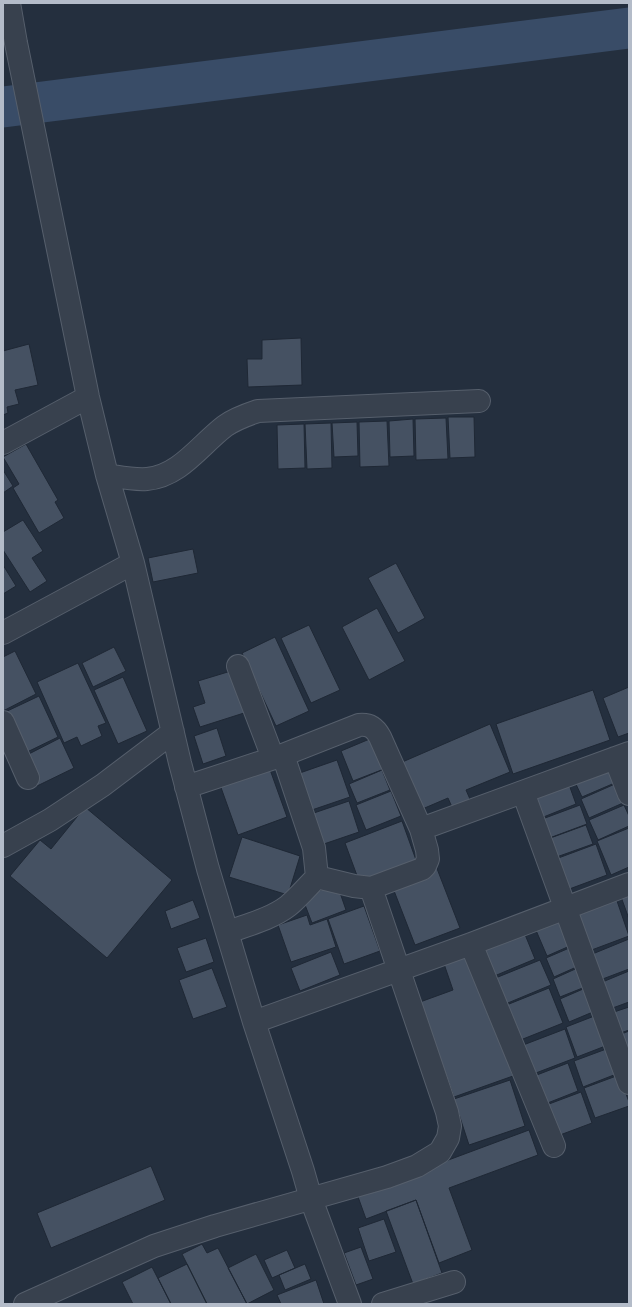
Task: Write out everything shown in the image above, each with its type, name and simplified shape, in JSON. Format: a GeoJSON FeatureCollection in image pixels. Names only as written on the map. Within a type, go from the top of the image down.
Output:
{"type":"FeatureCollection","features":[{"type":"Feature","properties":{"kind":"street"},"geometry":{"type":"LineString","coordinates":[[9,3],[88,397],[107,475],[133,563],[186,787],[208,869],[254,1022],[303,1171],[310,1199],[350,1304]]}},
{"type":"Feature","properties":{"kind":"street"},"geometry":{"type":"LineString","coordinates":[[3,443],[88,397]]}},
{"type":"Feature","properties":{"kind":"street"},"geometry":{"type":"LineString","coordinates":[[107,475],[134,479],[148,479],[171,472],[224,426],[239,417],[258,412],[479,401]]}},
{"type":"Feature","properties":{"kind":"street"},"geometry":{"type":"LineString","coordinates":[[3,633],[133,563]]}},
{"type":"Feature","properties":{"kind":"street"},"geometry":{"type":"LineString","coordinates":[[228,932],[271,915],[286,907],[317,877],[314,848],[278,756],[238,666]]}},
{"type":"Feature","properties":{"kind":"street"},"geometry":{"type":"LineString","coordinates":[[3,722],[28,778]]}},
{"type":"Feature","properties":{"kind":"street"},"geometry":{"type":"LineString","coordinates":[[186,787],[278,756],[359,725],[367,724],[371,726],[376,730],[380,737],[421,829],[428,859],[422,869],[371,888],[354,886],[317,877]]}},
{"type":"Feature","properties":{"kind":"street"},"geometry":{"type":"LineString","coordinates":[[3,846],[50,820],[103,785],[173,732]]}},
{"type":"Feature","properties":{"kind":"street"},"geometry":{"type":"LineString","coordinates":[[421,829],[622,756],[629,794]]}},
{"type":"Feature","properties":{"kind":"street"},"geometry":{"type":"LineString","coordinates":[[523,792],[629,1082]]}},
{"type":"Feature","properties":{"kind":"street"},"geometry":{"type":"LineString","coordinates":[[254,1022],[398,971],[629,884]]}},
{"type":"Feature","properties":{"kind":"street"},"geometry":{"type":"LineString","coordinates":[[25,1304],[154,1246],[215,1226],[388,1177],[417,1166],[440,1152],[448,1138],[450,1126],[447,1112],[371,888]]}},
{"type":"Feature","properties":{"kind":"street"},"geometry":{"type":"LineString","coordinates":[[471,944],[554,1146]]}},
{"type":"Feature","properties":{"kind":"street"},"geometry":{"type":"LineString","coordinates":[[383,1304],[454,1282]]}},
{"type":"Feature","properties":{"kind":"building"},"geometry":{"type":"Polygon","coordinates":[[[301,338],[302,385],[248,387],[247,359],[262,359],[262,340],[301,338]]]}},
{"type":"Feature","properties":{"kind":"building"},"geometry":{"type":"Polygon","coordinates":[[[29,344],[38,385],[15,390],[19,404],[7,407],[8,413],[3,415],[3,351],[29,344]]]}},
{"type":"Feature","properties":{"kind":"building"},"geometry":{"type":"Polygon","coordinates":[[[448,417],[474,417],[475,457],[450,458],[448,417]]]}},
{"type":"Feature","properties":{"kind":"building"},"geometry":{"type":"Polygon","coordinates":[[[446,418],[448,459],[416,460],[415,419],[446,418]]]}},
{"type":"Feature","properties":{"kind":"building"},"geometry":{"type":"Polygon","coordinates":[[[413,419],[414,456],[390,457],[389,421],[413,419]]]}},
{"type":"Feature","properties":{"kind":"building"},"geometry":{"type":"Polygon","coordinates":[[[387,421],[389,466],[360,467],[359,422],[387,421]]]}},
{"type":"Feature","properties":{"kind":"building"},"geometry":{"type":"Polygon","coordinates":[[[357,422],[358,456],[334,457],[332,423],[357,422]]]}},
{"type":"Feature","properties":{"kind":"building"},"geometry":{"type":"Polygon","coordinates":[[[331,423],[332,468],[307,469],[305,424],[331,423]]]}},
{"type":"Feature","properties":{"kind":"building"},"geometry":{"type":"Polygon","coordinates":[[[304,424],[305,468],[278,469],[277,425],[304,424]]]}},
{"type":"Feature","properties":{"kind":"building"},"geometry":{"type":"Polygon","coordinates":[[[26,444],[58,500],[55,502],[64,518],[39,533],[13,488],[19,484],[3,457],[26,444]]]}},
{"type":"Feature","properties":{"kind":"building"},"geometry":{"type":"Polygon","coordinates":[[[3,470],[13,486],[3,493],[3,470]]]}},
{"type":"Feature","properties":{"kind":"building"},"geometry":{"type":"Polygon","coordinates":[[[23,520],[43,551],[32,558],[47,581],[30,592],[3,550],[3,532],[23,520]]]}},
{"type":"Feature","properties":{"kind":"building"},"geometry":{"type":"Polygon","coordinates":[[[193,549],[198,573],[153,582],[148,558],[193,549]]]}},
{"type":"Feature","properties":{"kind":"building"},"geometry":{"type":"Polygon","coordinates":[[[396,563],[425,618],[398,633],[368,578],[396,563]]]}},
{"type":"Feature","properties":{"kind":"building"},"geometry":{"type":"Polygon","coordinates":[[[3,565],[16,586],[3,594],[3,565]]]}},
{"type":"Feature","properties":{"kind":"building"},"geometry":{"type":"Polygon","coordinates":[[[377,608],[405,661],[369,680],[342,627],[377,608]]]}},
{"type":"Feature","properties":{"kind":"building"},"geometry":{"type":"Polygon","coordinates":[[[309,625],[340,690],[311,703],[281,638],[309,625]]]}},
{"type":"Feature","properties":{"kind":"building"},"geometry":{"type":"Polygon","coordinates":[[[275,637],[309,711],[276,726],[242,653],[275,637]]]}},
{"type":"Feature","properties":{"kind":"building"},"geometry":{"type":"Polygon","coordinates":[[[114,647],[126,671],[93,687],[82,663],[114,647]]]}},
{"type":"Feature","properties":{"kind":"building"},"geometry":{"type":"Polygon","coordinates":[[[15,651],[36,694],[3,711],[3,657],[15,651]]]}},
{"type":"Feature","properties":{"kind":"building"},"geometry":{"type":"Polygon","coordinates":[[[78,663],[106,723],[98,726],[102,736],[81,746],[77,737],[64,743],[37,682],[78,663]]]}},
{"type":"Feature","properties":{"kind":"building"},"geometry":{"type":"Polygon","coordinates":[[[231,671],[244,713],[200,727],[193,707],[205,703],[198,681],[231,671]]]}},
{"type":"Feature","properties":{"kind":"building"},"geometry":{"type":"Polygon","coordinates":[[[123,677],[147,731],[118,744],[94,690],[123,677]]]}},
{"type":"Feature","properties":{"kind":"building"},"geometry":{"type":"Polygon","coordinates":[[[629,687],[629,733],[618,737],[603,698],[629,687]]]}},
{"type":"Feature","properties":{"kind":"building"},"geometry":{"type":"Polygon","coordinates":[[[593,690],[610,740],[513,774],[496,724],[593,690]]]}},
{"type":"Feature","properties":{"kind":"building"},"geometry":{"type":"Polygon","coordinates":[[[39,696],[58,737],[21,755],[3,713],[39,696]]]}},
{"type":"Feature","properties":{"kind":"building"},"geometry":{"type":"Polygon","coordinates":[[[490,724],[510,772],[466,790],[473,806],[455,814],[448,798],[420,810],[400,763],[490,724]]]}},
{"type":"Feature","properties":{"kind":"building"},"geometry":{"type":"Polygon","coordinates":[[[217,728],[226,756],[203,764],[194,736],[217,728]]]}},
{"type":"Feature","properties":{"kind":"building"},"geometry":{"type":"Polygon","coordinates":[[[60,738],[74,768],[37,786],[23,757],[60,738]]]}},
{"type":"Feature","properties":{"kind":"building"},"geometry":{"type":"Polygon","coordinates":[[[372,738],[384,769],[353,781],[341,751],[372,738]]]}},
{"type":"Feature","properties":{"kind":"building"},"geometry":{"type":"Polygon","coordinates":[[[337,760],[350,797],[306,812],[294,775],[337,760]]]}},
{"type":"Feature","properties":{"kind":"building"},"geometry":{"type":"Polygon","coordinates":[[[608,763],[617,782],[582,797],[573,778],[608,763]]]}},
{"type":"Feature","properties":{"kind":"building"},"geometry":{"type":"Polygon","coordinates":[[[268,764],[287,817],[238,835],[219,782],[268,764]]]}},
{"type":"Feature","properties":{"kind":"building"},"geometry":{"type":"Polygon","coordinates":[[[382,770],[390,790],[357,803],[349,784],[382,770]]]}},
{"type":"Feature","properties":{"kind":"building"},"geometry":{"type":"Polygon","coordinates":[[[567,779],[576,804],[536,820],[527,795],[567,779]]]}},
{"type":"Feature","properties":{"kind":"building"},"geometry":{"type":"Polygon","coordinates":[[[615,784],[623,803],[589,818],[581,799],[615,784]]]}},
{"type":"Feature","properties":{"kind":"building"},"geometry":{"type":"Polygon","coordinates":[[[391,791],[401,816],[366,830],[356,805],[391,791]]]}},
{"type":"Feature","properties":{"kind":"building"},"geometry":{"type":"Polygon","coordinates":[[[349,801],[359,832],[318,846],[308,815],[349,801]]]}},
{"type":"Feature","properties":{"kind":"building"},"geometry":{"type":"Polygon","coordinates":[[[580,805],[587,824],[544,840],[537,821],[580,805]]]}},
{"type":"Feature","properties":{"kind":"building"},"geometry":{"type":"Polygon","coordinates":[[[624,805],[629,816],[629,826],[598,840],[589,820],[624,805]]]}},
{"type":"Feature","properties":{"kind":"building"},"geometry":{"type":"Polygon","coordinates":[[[85,807],[172,880],[107,958],[10,876],[40,840],[51,849],[85,807]]]}},
{"type":"Feature","properties":{"kind":"building"},"geometry":{"type":"Polygon","coordinates":[[[402,821],[416,860],[359,881],[345,843],[402,821]]]}},
{"type":"Feature","properties":{"kind":"building"},"geometry":{"type":"Polygon","coordinates":[[[586,825],[593,844],[551,859],[545,840],[586,825]]]}},
{"type":"Feature","properties":{"kind":"building"},"geometry":{"type":"Polygon","coordinates":[[[629,828],[629,867],[611,875],[597,841],[629,828]]]}},
{"type":"Feature","properties":{"kind":"building"},"geometry":{"type":"Polygon","coordinates":[[[242,837],[300,856],[288,895],[229,877],[242,837]]]}},
{"type":"Feature","properties":{"kind":"building"},"geometry":{"type":"Polygon","coordinates":[[[596,844],[607,875],[564,891],[553,860],[596,844]]]}},
{"type":"Feature","properties":{"kind":"building"},"geometry":{"type":"Polygon","coordinates":[[[436,866],[460,928],[415,945],[391,883],[436,866]]]}},
{"type":"Feature","properties":{"kind":"building"},"geometry":{"type":"Polygon","coordinates":[[[337,884],[346,910],[312,923],[302,897],[337,884]]]}},
{"type":"Feature","properties":{"kind":"building"},"geometry":{"type":"Polygon","coordinates":[[[629,891],[629,919],[620,894],[629,891]]]}},
{"type":"Feature","properties":{"kind":"building"},"geometry":{"type":"Polygon","coordinates":[[[616,898],[629,936],[589,951],[575,913],[616,898]]]}},
{"type":"Feature","properties":{"kind":"building"},"geometry":{"type":"Polygon","coordinates":[[[193,900],[200,918],[171,929],[165,911],[193,900]]]}},
{"type":"Feature","properties":{"kind":"building"},"geometry":{"type":"Polygon","coordinates":[[[364,906],[380,951],[344,964],[328,919],[364,906]]]}},
{"type":"Feature","properties":{"kind":"building"},"geometry":{"type":"Polygon","coordinates":[[[307,915],[310,925],[327,919],[336,947],[291,962],[278,925],[307,915]]]}},
{"type":"Feature","properties":{"kind":"building"},"geometry":{"type":"Polygon","coordinates":[[[560,918],[572,945],[547,956],[535,928],[560,918]]]}},
{"type":"Feature","properties":{"kind":"building"},"geometry":{"type":"Polygon","coordinates":[[[524,932],[535,959],[492,977],[482,949],[524,932]]]}},
{"type":"Feature","properties":{"kind":"building"},"geometry":{"type":"Polygon","coordinates":[[[206,938],[214,962],[186,972],[177,948],[206,938]]]}},
{"type":"Feature","properties":{"kind":"building"},"geometry":{"type":"Polygon","coordinates":[[[629,939],[629,969],[600,980],[590,955],[629,939]]]}},
{"type":"Feature","properties":{"kind":"building"},"geometry":{"type":"Polygon","coordinates":[[[574,946],[581,965],[554,977],[546,958],[574,946]]]}},
{"type":"Feature","properties":{"kind":"building"},"geometry":{"type":"Polygon","coordinates":[[[331,952],[340,975],[300,991],[291,968],[331,952]]]}},
{"type":"Feature","properties":{"kind":"building"},"geometry":{"type":"Polygon","coordinates":[[[469,952],[513,1076],[454,1097],[420,1002],[453,990],[443,961],[469,952]]]}},
{"type":"Feature","properties":{"kind":"building"},"geometry":{"type":"Polygon","coordinates":[[[540,960],[551,985],[503,1005],[493,979],[540,960]]]}},
{"type":"Feature","properties":{"kind":"building"},"geometry":{"type":"Polygon","coordinates":[[[582,966],[590,985],[560,997],[553,979],[582,966]]]}},
{"type":"Feature","properties":{"kind":"building"},"geometry":{"type":"Polygon","coordinates":[[[212,968],[227,1007],[193,1019],[179,980],[212,968]]]}},
{"type":"Feature","properties":{"kind":"building"},"geometry":{"type":"Polygon","coordinates":[[[629,971],[629,1002],[610,1009],[600,983],[629,971]]]}},
{"type":"Feature","properties":{"kind":"building"},"geometry":{"type":"Polygon","coordinates":[[[590,986],[600,1009],[569,1022],[560,999],[590,986]]]}},
{"type":"Feature","properties":{"kind":"building"},"geometry":{"type":"Polygon","coordinates":[[[549,988],[563,1023],[518,1041],[504,1006],[549,988]]]}},
{"type":"Feature","properties":{"kind":"building"},"geometry":{"type":"Polygon","coordinates":[[[629,1007],[629,1030],[618,1034],[611,1013],[629,1007]]]}},
{"type":"Feature","properties":{"kind":"building"},"geometry":{"type":"Polygon","coordinates":[[[597,1015],[608,1045],[577,1057],[566,1027],[597,1015]]]}},
{"type":"Feature","properties":{"kind":"building"},"geometry":{"type":"Polygon","coordinates":[[[565,1029],[575,1058],[528,1076],[518,1047],[565,1029]]]}},
{"type":"Feature","properties":{"kind":"building"},"geometry":{"type":"Polygon","coordinates":[[[629,1031],[629,1056],[619,1035],[629,1031]]]}},
{"type":"Feature","properties":{"kind":"building"},"geometry":{"type":"Polygon","coordinates":[[[609,1048],[619,1073],[583,1087],[574,1061],[609,1048]]]}},
{"type":"Feature","properties":{"kind":"building"},"geometry":{"type":"Polygon","coordinates":[[[568,1063],[578,1091],[540,1106],[529,1078],[568,1063]]]}},
{"type":"Feature","properties":{"kind":"building"},"geometry":{"type":"Polygon","coordinates":[[[619,1075],[629,1102],[629,1106],[595,1118],[584,1088],[619,1075]]]}},
{"type":"Feature","properties":{"kind":"building"},"geometry":{"type":"Polygon","coordinates":[[[510,1080],[525,1126],[469,1145],[454,1099],[510,1080]]]}},
{"type":"Feature","properties":{"kind":"building"},"geometry":{"type":"Polygon","coordinates":[[[581,1092],[592,1123],[552,1138],[541,1107],[581,1092]]]}},
{"type":"Feature","properties":{"kind":"building"},"geometry":{"type":"Polygon","coordinates":[[[529,1130],[538,1155],[449,1188],[472,1250],[439,1263],[416,1200],[366,1219],[357,1194],[529,1130]]]}},
{"type":"Feature","properties":{"kind":"building"},"geometry":{"type":"Polygon","coordinates":[[[151,1166],[165,1200],[51,1248],[37,1213],[151,1166]]]}},
{"type":"Feature","properties":{"kind":"building"},"geometry":{"type":"Polygon","coordinates":[[[416,1200],[442,1273],[413,1284],[386,1211],[416,1200]]]}},
{"type":"Feature","properties":{"kind":"building"},"geometry":{"type":"Polygon","coordinates":[[[384,1219],[396,1252],[369,1261],[358,1228],[384,1219]]]}},
{"type":"Feature","properties":{"kind":"building"},"geometry":{"type":"Polygon","coordinates":[[[202,1244],[207,1253],[218,1248],[247,1304],[207,1304],[182,1254],[202,1244]]]}},
{"type":"Feature","properties":{"kind":"building"},"geometry":{"type":"Polygon","coordinates":[[[361,1247],[373,1279],[356,1285],[344,1253],[361,1247]]]}},
{"type":"Feature","properties":{"kind":"building"},"geometry":{"type":"Polygon","coordinates":[[[287,1250],[295,1268],[272,1278],[264,1260],[287,1250]]]}},
{"type":"Feature","properties":{"kind":"building"},"geometry":{"type":"Polygon","coordinates":[[[256,1254],[274,1290],[247,1304],[228,1268],[256,1254]]]}},
{"type":"Feature","properties":{"kind":"building"},"geometry":{"type":"Polygon","coordinates":[[[187,1264],[207,1304],[171,1304],[158,1278],[187,1264]]]}},
{"type":"Feature","properties":{"kind":"building"},"geometry":{"type":"Polygon","coordinates":[[[305,1264],[311,1279],[285,1290],[279,1275],[305,1264]]]}},
{"type":"Feature","properties":{"kind":"building"},"geometry":{"type":"Polygon","coordinates":[[[152,1267],[171,1304],[133,1304],[122,1282],[152,1267]]]}},
{"type":"Feature","properties":{"kind":"building"},"geometry":{"type":"Polygon","coordinates":[[[316,1280],[324,1304],[281,1304],[277,1295],[316,1280]]]}},
{"type":"Feature","properties":{"kind":"waterway"},"geometry":{"type":"LineString","coordinates":[[3,107],[629,28]]}}]}
